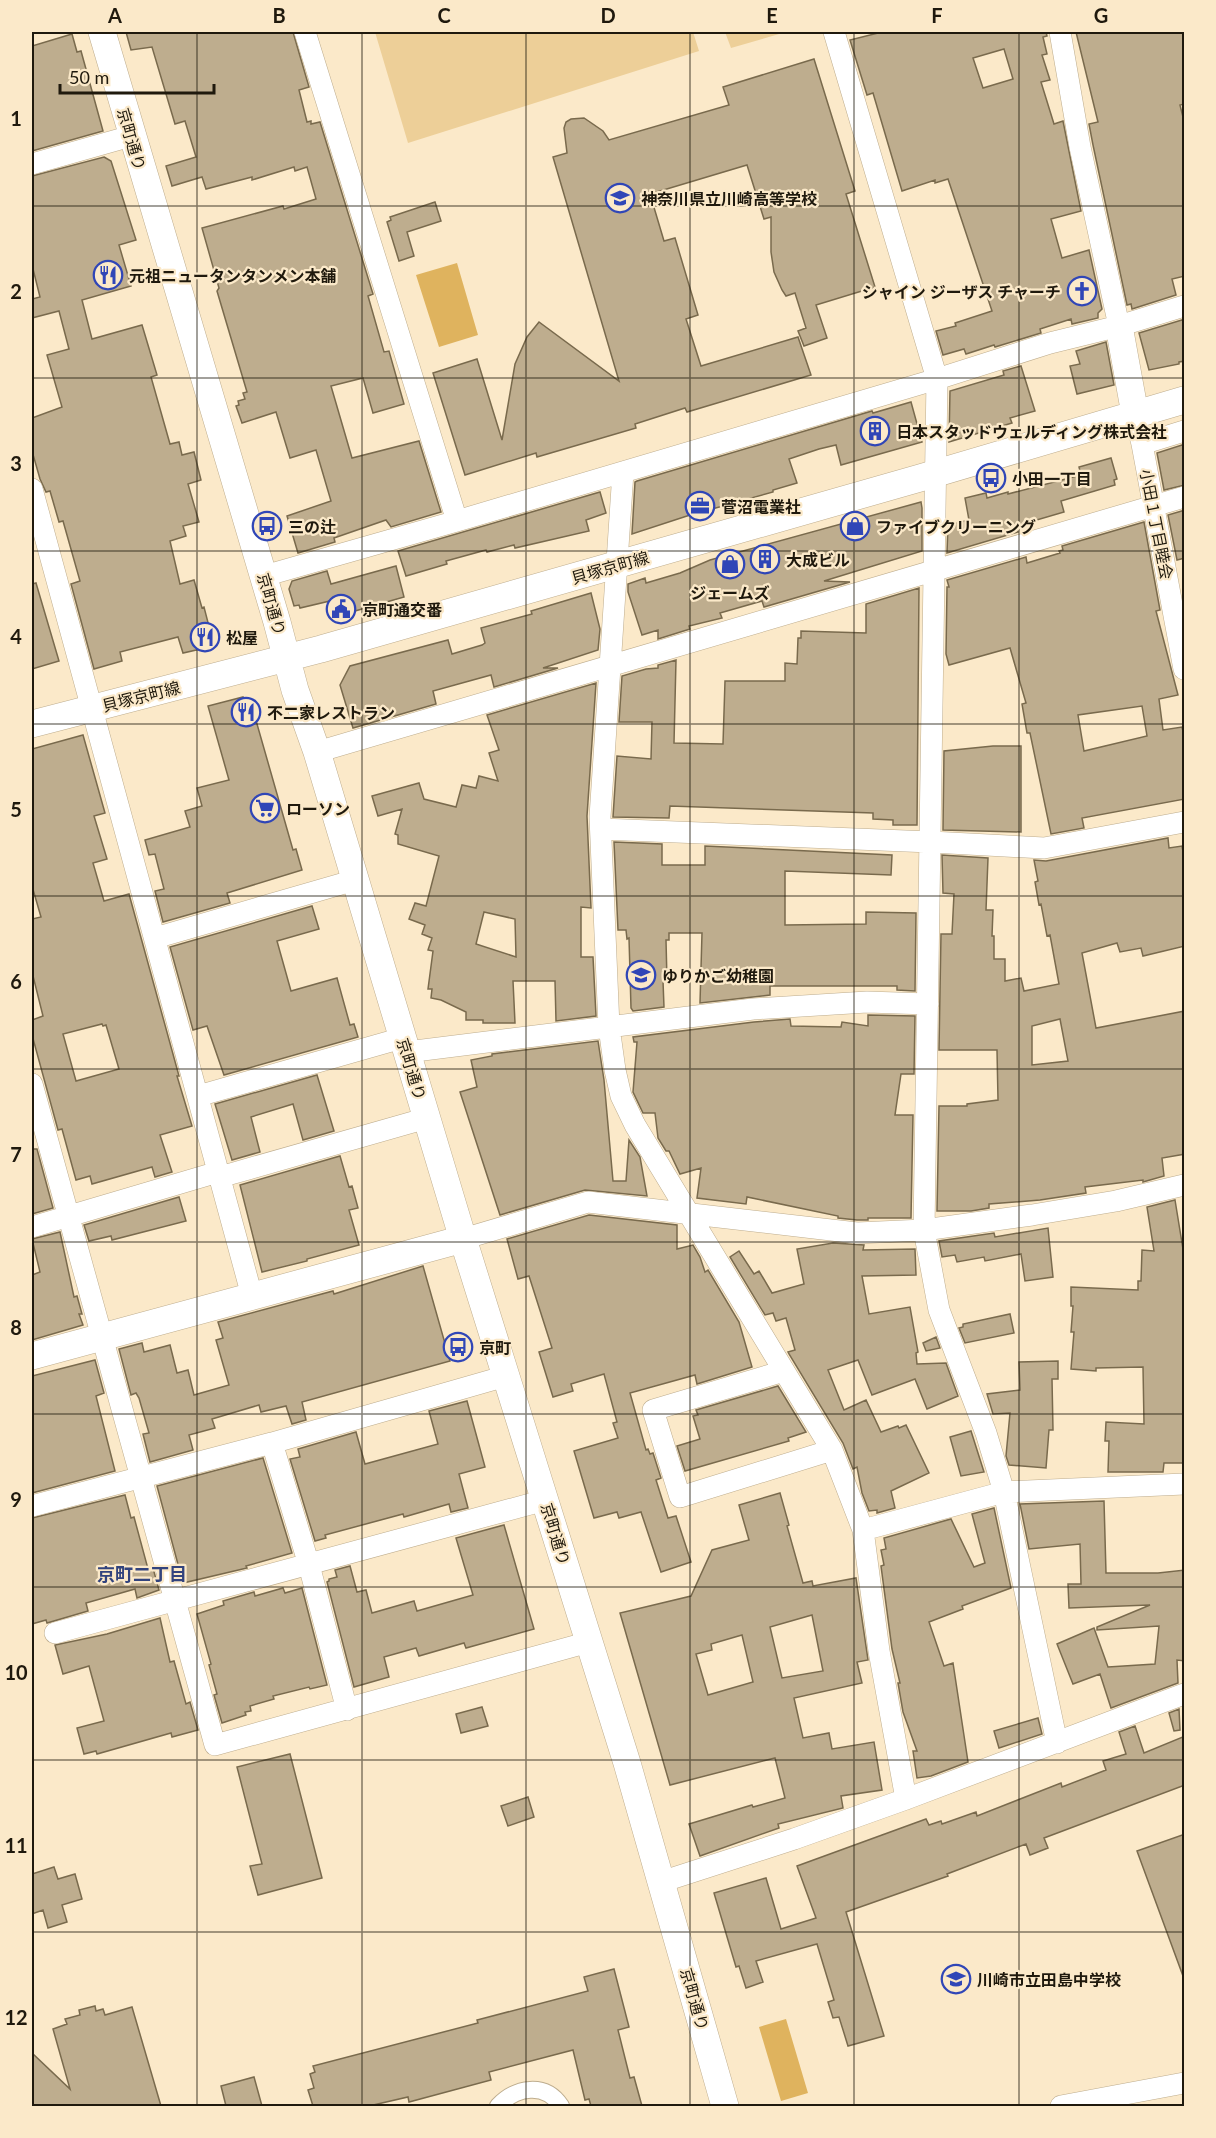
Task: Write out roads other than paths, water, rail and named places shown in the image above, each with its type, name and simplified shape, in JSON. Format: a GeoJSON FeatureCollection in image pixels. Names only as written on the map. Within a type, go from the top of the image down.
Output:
{"type":"FeatureCollection","features":[{"type":"Feature","properties":{"kind":"street","name":"京町通り"},"geometry":{"type":"LineString","coordinates":[[102,32],[296,690],[317,752],[463,1239],[627,1763],[725,2106]]}},
{"type":"Feature","properties":{"kind":"street"},"geometry":{"type":"LineString","coordinates":[[305,32],[457,521]]}},
{"type":"Feature","properties":{"kind":"street"},"geometry":{"type":"LineString","coordinates":[[834,32],[937,379],[924,1230],[939,1310],[986,1433],[1004,1492],[1057,1743]]}},
{"type":"Feature","properties":{"kind":"street"},"geometry":{"type":"LineString","coordinates":[[1059,32],[1080,147],[1119,326],[1135,414]]}},
{"type":"Feature","properties":{"kind":"street"},"geometry":{"type":"LineString","coordinates":[[32,164],[131,136]]}},
{"type":"Feature","properties":{"kind":"street"},"geometry":{"type":"LineString","coordinates":[[264,576],[937,379],[1050,343],[1119,326],[1185,306]]}},
{"type":"Feature","properties":{"kind":"street","name":"貝塚京町線"},"geometry":{"type":"LineString","coordinates":[[32,724],[288,658],[616,566],[1185,400]]}},
{"type":"Feature","properties":{"kind":"street","name":"小田１丁目睦会"},"geometry":{"type":"LineString","coordinates":[[1135,414],[1185,669]]}},
{"type":"Feature","properties":{"kind":"street"},"geometry":{"type":"LineString","coordinates":[[1142,444],[1185,431]]}},
{"type":"Feature","properties":{"kind":"street"},"geometry":{"type":"LineString","coordinates":[[623,472],[600,817],[609,1027],[615,1070],[626,1110],[832,1450],[863,1530],[879,1651],[906,1799]]}},
{"type":"Feature","properties":{"kind":"street"},"geometry":{"type":"LineString","coordinates":[[32,489],[252,1296]]}},
{"type":"Feature","properties":{"kind":"street"},"geometry":{"type":"LineString","coordinates":[[317,752],[1185,497]]}},
{"type":"Feature","properties":{"kind":"street"},"geometry":{"type":"LineString","coordinates":[[601,829],[1044,848],[1185,822]]}},
{"type":"Feature","properties":{"kind":"street"},"geometry":{"type":"LineString","coordinates":[[155,938],[355,880]]}},
{"type":"Feature","properties":{"kind":"street"},"geometry":{"type":"LineString","coordinates":[[198,1096],[405,1045],[609,1027],[753,1009],[867,1002],[928,1004]]}},
{"type":"Feature","properties":{"kind":"street"},"geometry":{"type":"LineString","coordinates":[[32,1084],[214,1746],[589,1642]]}},
{"type":"Feature","properties":{"kind":"street"},"geometry":{"type":"LineString","coordinates":[[32,1227],[427,1118]]}},
{"type":"Feature","properties":{"kind":"street"},"geometry":{"type":"LineString","coordinates":[[32,1356],[463,1239],[588,1202],[857,1233],[924,1230],[1116,1201],[1185,1185]]}},
{"type":"Feature","properties":{"kind":"street"},"geometry":{"type":"LineString","coordinates":[[784,1371],[653,1410],[680,1497],[832,1450]]}},
{"type":"Feature","properties":{"kind":"street"},"geometry":{"type":"LineString","coordinates":[[32,1506],[272,1443],[506,1376]]}},
{"type":"Feature","properties":{"kind":"street"},"geometry":{"type":"LineString","coordinates":[[272,1443],[309,1565],[347,1710]]}},
{"type":"Feature","properties":{"kind":"street"},"geometry":{"type":"LineString","coordinates":[[863,1530],[1004,1492],[1185,1484]]}},
{"type":"Feature","properties":{"kind":"street"},"geometry":{"type":"LineString","coordinates":[[55,1633],[545,1500]]}},
{"type":"Feature","properties":{"kind":"street"},"geometry":{"type":"LineString","coordinates":[[661,1882],[906,1799],[1185,1694]]}},
{"type":"Feature","properties":{"kind":"street"},"geometry":{"type":"LineString","coordinates":[[1061,2106],[1185,2083]]}},
{"type":"Feature","properties":{"kind":"street"},"geometry":{"type":"LineString","coordinates":[[498,2106],[513,2093],[531,2090],[542,2091],[555,2098],[561,2106]]}},
{"type":"Feature","properties":{"kind":"place","name":"神奈川県立川崎高等学校"},"geometry":{"type":"Point","coordinates":[620,198]}},
{"type":"Feature","properties":{"kind":"place","name":"元祖ニュータンタンメン本舗"},"geometry":{"type":"Point","coordinates":[108,275]}},
{"type":"Feature","properties":{"kind":"place","name":"シャイン ジーザス チャーチ"},"geometry":{"type":"Point","coordinates":[1082,291]}},
{"type":"Feature","properties":{"kind":"place","name":"日本スタッドウェルディング株式会社"},"geometry":{"type":"Point","coordinates":[875,431]}},
{"type":"Feature","properties":{"kind":"place","name":"小田一丁目"},"geometry":{"type":"Point","coordinates":[991,478]}},
{"type":"Feature","properties":{"kind":"place","name":"菅沼電業社"},"geometry":{"type":"Point","coordinates":[700,506]}},
{"type":"Feature","properties":{"kind":"place","name":"三の辻"},"geometry":{"type":"Point","coordinates":[267,526]}},
{"type":"Feature","properties":{"kind":"place","name":"ファイブクリーニング"},"geometry":{"type":"Point","coordinates":[855,526]}},
{"type":"Feature","properties":{"kind":"place","name":"大成ビル"},"geometry":{"type":"Point","coordinates":[765,559]}},
{"type":"Feature","properties":{"kind":"place","name":"ジェームズ"},"geometry":{"type":"Point","coordinates":[730,564]}},
{"type":"Feature","properties":{"kind":"place","name":"京町通交番"},"geometry":{"type":"Point","coordinates":[341,609]}},
{"type":"Feature","properties":{"kind":"place","name":"松屋"},"geometry":{"type":"Point","coordinates":[205,637]}},
{"type":"Feature","properties":{"kind":"place","name":"不二家レストラン"},"geometry":{"type":"Point","coordinates":[246,712]}},
{"type":"Feature","properties":{"kind":"place","name":"ローソン"},"geometry":{"type":"Point","coordinates":[265,808]}},
{"type":"Feature","properties":{"kind":"place","name":"ゆりかご幼稚園"},"geometry":{"type":"Point","coordinates":[641,975]}},
{"type":"Feature","properties":{"kind":"place","name":"京町"},"geometry":{"type":"Point","coordinates":[458,1347]}},
{"type":"Feature","properties":{"kind":"place","name":"川崎市立田島中学校"},"geometry":{"type":"Point","coordinates":[956,1979]}},
{"type":"Feature","properties":{"kind":"district","name":"京町二丁目"},"geometry":{"type":"Point","coordinates":[142,1574]}}]}
